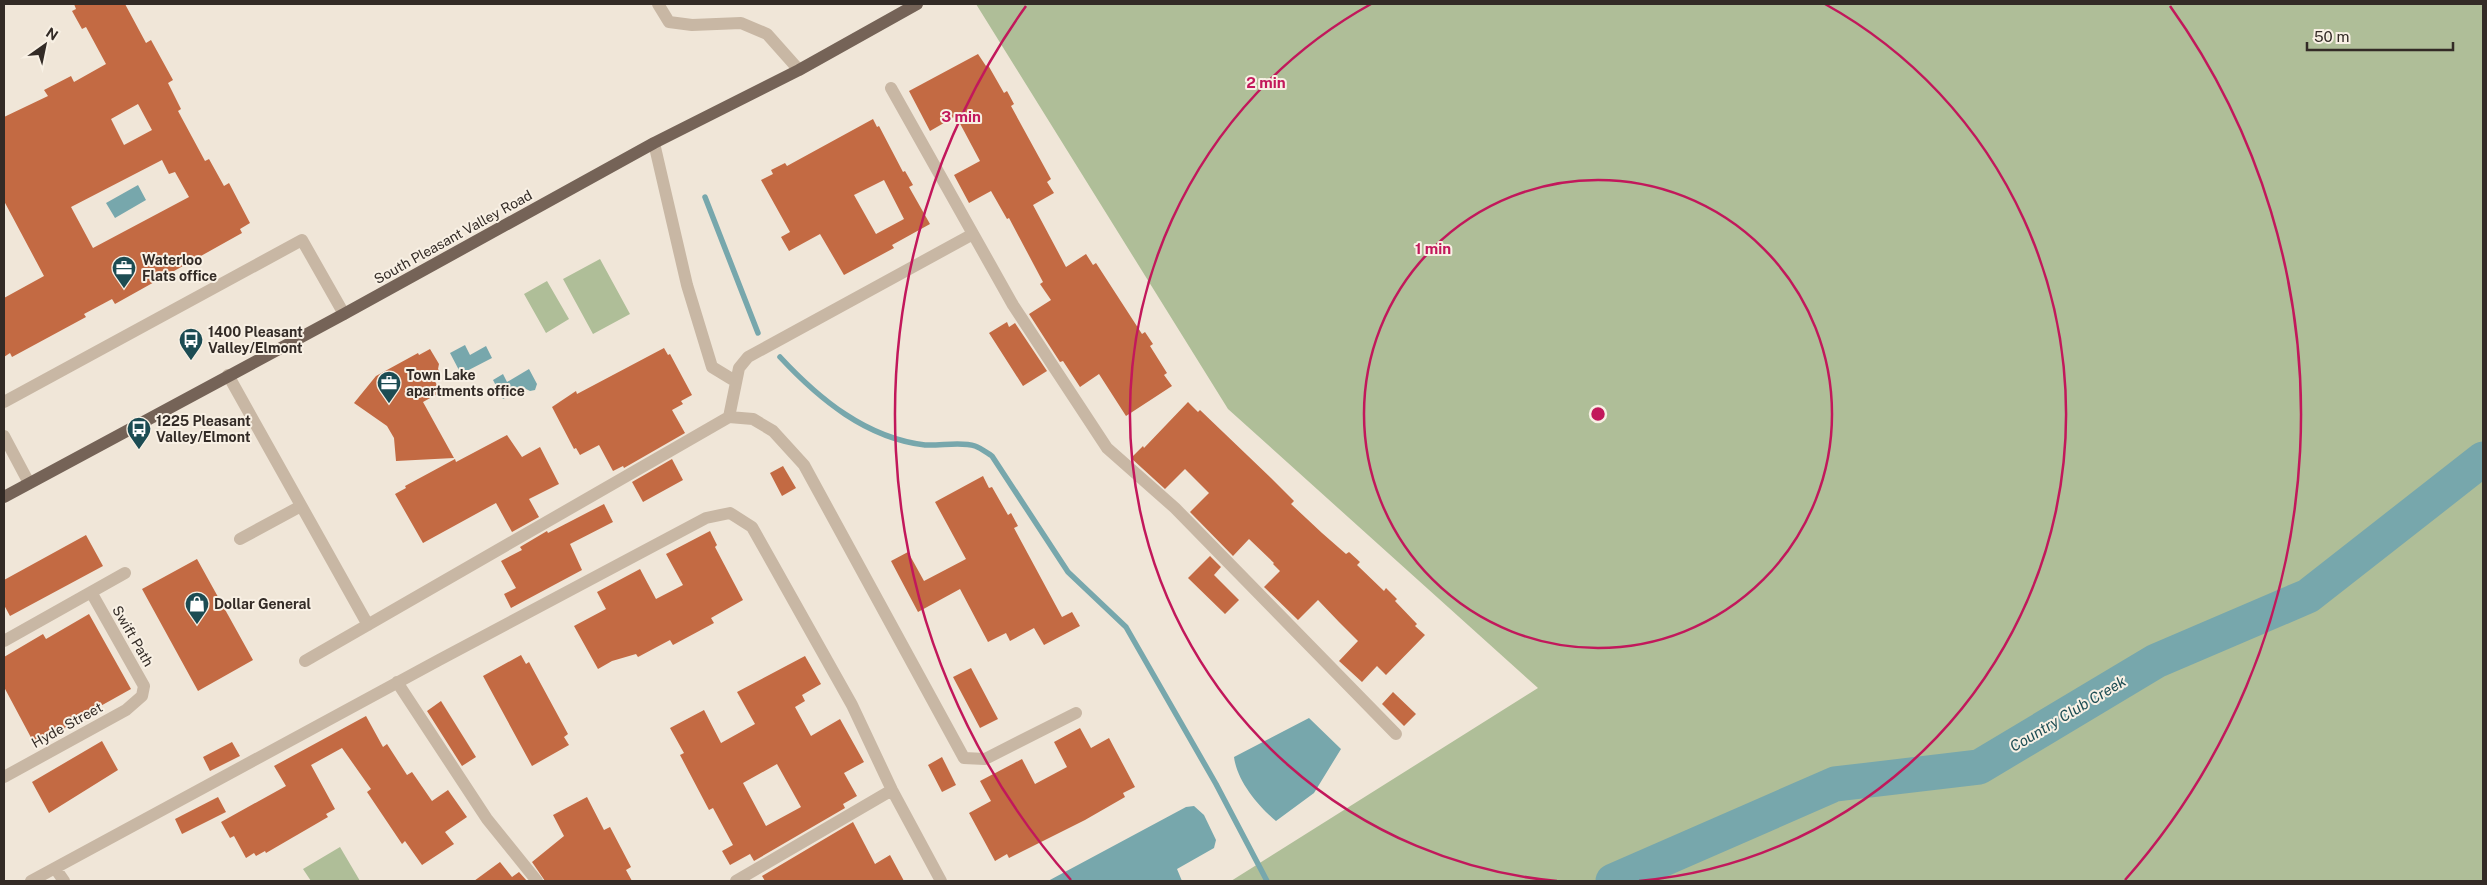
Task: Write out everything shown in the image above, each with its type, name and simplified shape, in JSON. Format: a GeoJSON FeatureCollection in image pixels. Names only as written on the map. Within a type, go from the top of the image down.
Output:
{"type":"FeatureCollection","features":[{"type":"Feature","properties":{"kind":"main road","name":"South Pleasant Valley Road"},"geometry":{"type":"LineString","coordinates":[[4,497],[344,314],[654,143],[799,70],[917,4]]}},
{"type":"Feature","properties":{"kind":"lane"},"geometry":{"type":"LineString","coordinates":[[658,4],[669,22],[692,25],[741,23],[767,34],[799,70]]}},
{"type":"Feature","properties":{"kind":"lane"},"geometry":{"type":"LineString","coordinates":[[891,88],[1013,305],[1107,448],[1175,508],[1396,734]]}},
{"type":"Feature","properties":{"kind":"lane"},"geometry":{"type":"LineString","coordinates":[[654,143],[687,285],[712,367],[735,381]]}},
{"type":"Feature","properties":{"kind":"lane"},"geometry":{"type":"LineString","coordinates":[[729,417],[739,368],[748,357],[973,234]]}},
{"type":"Feature","properties":{"kind":"lane"},"geometry":{"type":"LineString","coordinates":[[4,402],[302,240],[344,314]]}},
{"type":"Feature","properties":{"kind":"lane"},"geometry":{"type":"LineString","coordinates":[[228,375],[368,625]]}},
{"type":"Feature","properties":{"kind":"lane"},"geometry":{"type":"LineString","coordinates":[[305,661],[729,417],[753,419],[773,431],[804,465],[964,758],[985,759],[1076,713]]}},
{"type":"Feature","properties":{"kind":"lane"},"geometry":{"type":"LineString","coordinates":[[4,436],[29,483]]}},
{"type":"Feature","properties":{"kind":"lane"},"geometry":{"type":"LineString","coordinates":[[240,539],[301,506]]}},
{"type":"Feature","properties":{"kind":"lane"},"geometry":{"type":"LineString","coordinates":[[31,881],[397,682],[706,518],[730,513],[752,527],[852,705],[892,790],[941,881]]}},
{"type":"Feature","properties":{"kind":"lane"},"geometry":{"type":"LineString","coordinates":[[4,640],[125,573]]}},
{"type":"Feature","properties":{"kind":"lane","name":"Swift Path"},"geometry":{"type":"LineString","coordinates":[[90,592],[144,686],[142,696]]}},
{"type":"Feature","properties":{"kind":"lane"},"geometry":{"type":"LineString","coordinates":[[397,682],[487,819],[537,881]]}},
{"type":"Feature","properties":{"kind":"lane","name":"Hyde Street"},"geometry":{"type":"LineString","coordinates":[[4,777],[126,710],[142,696]]}},
{"type":"Feature","properties":{"kind":"lane"},"geometry":{"type":"LineString","coordinates":[[736,881],[892,790]]}},
{"type":"Feature","properties":{"kind":"lane"},"geometry":{"type":"LineString","coordinates":[[55,868],[64,881]]}},
{"type":"Feature","properties":{"kind":"green space"},"geometry":{"type":"Polygon","coordinates":[[[976,4],[2483,4],[2483,881],[1231,881],[1538,688],[1228,409],[976,4]]]}},
{"type":"Feature","properties":{"kind":"green space"},"geometry":{"type":"Polygon","coordinates":[[[600,259],[630,314],[593,334],[563,279],[600,259]]]}},
{"type":"Feature","properties":{"kind":"green space"},"geometry":{"type":"Polygon","coordinates":[[[547,281],[569,319],[546,333],[524,294],[547,281]]]}},
{"type":"Feature","properties":{"kind":"green space"},"geometry":{"type":"Polygon","coordinates":[[[340,847],[360,881],[311,881],[303,869],[340,847]]]}},
{"type":"Feature","properties":{"kind":"water"},"geometry":{"type":"Polygon","coordinates":[[[138,185],[146,200],[115,218],[106,203],[138,185]]]}},
{"type":"Feature","properties":{"kind":"water"},"geometry":{"type":"Polygon","coordinates":[[[465,345],[470,355],[486,346],[492,358],[461,374],[450,353],[465,345]]]}},
{"type":"Feature","properties":{"kind":"water"},"geometry":{"type":"Polygon","coordinates":[[[529,369],[537,384],[535,390],[530,391],[524,388],[503,399],[493,380],[503,374],[507,382],[529,369]]]}},
{"type":"Feature","properties":{"kind":"water"},"geometry":{"type":"Polygon","coordinates":[[[1309,718],[1341,749],[1314,793],[1276,821],[1249,792],[1239,775],[1234,757],[1309,718]]]}},
{"type":"Feature","properties":{"kind":"water"},"geometry":{"type":"Polygon","coordinates":[[[1194,806],[1204,815],[1216,840],[1214,848],[1177,869],[1182,881],[1048,881],[1186,807],[1194,806]]]}},
{"type":"Feature","properties":{"kind":"building"},"geometry":{"type":"Polygon","coordinates":[[[74,4],[125,4],[146,43],[151,40],[173,80],[168,83],[181,109],[178,111],[205,161],[209,159],[224,186],[229,183],[250,223],[240,229],[242,233],[115,304],[112,299],[84,314],[86,317],[12,357],[10,353],[4,357],[4,298],[44,276],[4,201],[4,117],[48,96],[44,90],[71,76],[74,82],[106,64],[86,27],[82,29],[72,11],[76,9],[74,4]],[[138,104],[111,119],[124,145],[152,130],[138,104]],[[162,160],[71,207],[93,248],[189,197],[175,172],[169,174],[162,160]]]}},
{"type":"Feature","properties":{"kind":"building"},"geometry":{"type":"Polygon","coordinates":[[[978,54],[986,66],[988,65],[1004,93],[1007,91],[1014,104],[1011,106],[1051,179],[1047,182],[1054,193],[1033,205],[1066,267],[1086,254],[1093,265],[1096,263],[1142,334],[1145,332],[1153,344],[1150,346],[1167,373],[1164,375],[1172,386],[1126,416],[1099,374],[1080,387],[1063,361],[1060,362],[1029,314],[1051,300],[1040,284],[1043,282],[1009,218],[1007,219],[991,191],[969,203],[954,175],[980,161],[956,116],[930,131],[909,91],[978,54]]]}},
{"type":"Feature","properties":{"kind":"building"},"geometry":{"type":"Polygon","coordinates":[[[873,119],[877,127],[879,126],[903,172],[905,171],[913,185],[909,187],[930,224],[892,245],[894,248],[844,275],[820,234],[789,251],[781,237],[790,232],[761,180],[773,174],[771,170],[785,163],[787,166],[873,119]],[[884,180],[854,195],[876,234],[904,219],[884,180]]]}},
{"type":"Feature","properties":{"kind":"building"},"geometry":{"type":"Polygon","coordinates":[[[1007,322],[1009,327],[1015,323],[1047,371],[1023,386],[989,333],[1007,322]]]}},
{"type":"Feature","properties":{"kind":"building"},"geometry":{"type":"Polygon","coordinates":[[[664,348],[668,355],[670,354],[692,395],[681,401],[683,404],[672,410],[685,433],[624,468],[623,466],[613,471],[599,445],[580,455],[576,448],[574,449],[552,407],[576,391],[577,394],[664,348]]]}},
{"type":"Feature","properties":{"kind":"building","name":"Town Lake apartments office"},"geometry":{"type":"Polygon","coordinates":[[[430,349],[439,364],[438,369],[441,374],[433,378],[441,392],[423,402],[454,458],[396,461],[394,438],[387,426],[354,403],[376,376],[418,353],[419,355],[430,349]]]}},
{"type":"Feature","properties":{"kind":"building"},"geometry":{"type":"Polygon","coordinates":[[[1188,402],[1198,412],[1200,410],[1271,478],[1294,501],[1291,504],[1322,533],[1346,554],[1349,552],[1360,562],[1357,565],[1384,591],[1386,588],[1397,599],[1395,601],[1417,624],[1415,626],[1425,635],[1386,675],[1377,666],[1362,682],[1339,661],[1358,641],[1318,600],[1298,620],[1264,587],[1280,571],[1274,563],[1249,539],[1233,556],[1190,512],[1209,493],[1185,469],[1165,489],[1131,458],[1143,446],[1144,448],[1188,402]]]}},
{"type":"Feature","properties":{"kind":"building"},"geometry":{"type":"Polygon","coordinates":[[[507,435],[522,457],[540,447],[559,484],[529,499],[539,517],[512,532],[496,503],[423,543],[395,494],[406,488],[405,486],[455,459],[456,462],[507,435]]]}},
{"type":"Feature","properties":{"kind":"building"},"geometry":{"type":"Polygon","coordinates":[[[672,459],[683,480],[643,502],[632,482],[672,459]]]}},
{"type":"Feature","properties":{"kind":"building"},"geometry":{"type":"Polygon","coordinates":[[[783,466],[796,488],[782,496],[770,473],[783,466]]]}},
{"type":"Feature","properties":{"kind":"building"},"geometry":{"type":"Polygon","coordinates":[[[983,476],[989,488],[992,487],[1008,515],[1011,513],[1018,526],[1014,528],[1062,617],[1072,612],[1080,626],[1044,645],[1034,628],[1010,641],[1006,633],[988,642],[960,589],[918,612],[891,561],[908,552],[924,581],[966,559],[935,502],[983,476]]]}},
{"type":"Feature","properties":{"kind":"building"},"geometry":{"type":"Polygon","coordinates":[[[604,504],[613,522],[570,544],[582,570],[511,608],[504,594],[516,588],[501,561],[522,550],[520,547],[547,531],[548,533],[604,504]]]}},
{"type":"Feature","properties":{"kind":"building"},"geometry":{"type":"Polygon","coordinates":[[[710,531],[717,545],[715,547],[743,600],[711,618],[714,623],[673,645],[670,640],[638,657],[636,654],[612,661],[598,669],[574,626],[606,609],[597,592],[640,569],[656,599],[683,585],[666,554],[710,531]]]}},
{"type":"Feature","properties":{"kind":"building"},"geometry":{"type":"Polygon","coordinates":[[[86,535],[103,566],[10,616],[4,605],[4,580],[86,535]]]}},
{"type":"Feature","properties":{"kind":"building"},"geometry":{"type":"Polygon","coordinates":[[[1210,556],[1221,567],[1214,575],[1239,600],[1225,614],[1188,578],[1210,556]]]}},
{"type":"Feature","properties":{"kind":"building","name":"Dollar General"},"geometry":{"type":"Polygon","coordinates":[[[197,559],[253,660],[198,691],[142,589],[197,559]]]}},
{"type":"Feature","properties":{"kind":"building"},"geometry":{"type":"Polygon","coordinates":[[[89,614],[131,689],[35,745],[4,687],[4,657],[43,634],[46,639],[89,614]]]}},
{"type":"Feature","properties":{"kind":"building"},"geometry":{"type":"Polygon","coordinates":[[[521,655],[526,664],[529,662],[568,734],[564,737],[569,745],[532,766],[483,676],[521,655]]]}},
{"type":"Feature","properties":{"kind":"building"},"geometry":{"type":"Polygon","coordinates":[[[805,656],[821,684],[802,695],[805,701],[795,707],[811,736],[840,719],[864,762],[844,773],[857,796],[843,804],[845,808],[754,861],[750,854],[730,865],[722,851],[733,845],[713,808],[709,810],[680,755],[684,753],[670,728],[704,710],[721,743],[755,724],[737,692],[805,656]],[[777,764],[743,783],[766,826],[801,807],[777,764]]]}},
{"type":"Feature","properties":{"kind":"building"},"geometry":{"type":"Polygon","coordinates":[[[971,668],[998,719],[980,728],[953,677],[971,668]]]}},
{"type":"Feature","properties":{"kind":"building"},"geometry":{"type":"Polygon","coordinates":[[[1393,692],[1416,714],[1404,726],[1382,704],[1393,692]]]}},
{"type":"Feature","properties":{"kind":"building"},"geometry":{"type":"Polygon","coordinates":[[[441,701],[476,757],[462,766],[427,711],[441,701]]]}},
{"type":"Feature","properties":{"kind":"building"},"geometry":{"type":"Polygon","coordinates":[[[366,716],[383,747],[387,744],[407,775],[412,772],[432,801],[448,790],[467,817],[445,832],[454,844],[422,865],[405,841],[402,844],[367,792],[371,789],[342,748],[311,765],[335,809],[326,814],[328,817],[266,853],[265,851],[256,856],[254,853],[246,858],[234,836],[230,838],[221,822],[286,786],[274,766],[366,716]]]}},
{"type":"Feature","properties":{"kind":"building"},"geometry":{"type":"Polygon","coordinates":[[[1080,728],[1091,748],[1109,738],[1135,787],[1123,793],[1125,797],[1085,820],[1009,858],[1007,854],[995,861],[969,813],[991,801],[980,781],[1022,759],[1035,784],[1067,767],[1054,742],[1080,728]]]}},
{"type":"Feature","properties":{"kind":"building"},"geometry":{"type":"Polygon","coordinates":[[[102,741],[118,770],[49,813],[32,782],[102,741]]]}},
{"type":"Feature","properties":{"kind":"building"},"geometry":{"type":"Polygon","coordinates":[[[232,742],[240,756],[210,771],[203,757],[232,742]]]}},
{"type":"Feature","properties":{"kind":"building"},"geometry":{"type":"Polygon","coordinates":[[[942,757],[956,785],[942,792],[928,765],[942,757]]]}},
{"type":"Feature","properties":{"kind":"building"},"geometry":{"type":"Polygon","coordinates":[[[218,797],[226,812],[182,834],[175,819],[218,797]]]}},
{"type":"Feature","properties":{"kind":"building"},"geometry":{"type":"Polygon","coordinates":[[[587,797],[604,830],[610,827],[631,867],[626,870],[632,881],[545,881],[532,862],[564,836],[553,815],[587,797]]]}},
{"type":"Feature","properties":{"kind":"building"},"geometry":{"type":"Polygon","coordinates":[[[853,822],[875,864],[890,855],[904,881],[765,881],[762,876],[853,822]]]}},
{"type":"Feature","properties":{"kind":"building"},"geometry":{"type":"Polygon","coordinates":[[[500,862],[512,877],[519,872],[527,881],[474,881],[500,862]]]}},
{"type":"Feature","properties":{"kind":"waterway"},"geometry":{"type":"LineString","coordinates":[[705,197],[758,333]]}},
{"type":"Feature","properties":{"kind":"waterway"},"geometry":{"type":"LineString","coordinates":[[780,357],[827,401],[863,425],[903,441],[925,445],[957,444],[975,446],[992,456],[1068,572],[1126,627],[1216,784],[1267,881]]}},
{"type":"Feature","properties":{"kind":"waterway","name":"Country Club Creek"},"geometry":{"type":"LineString","coordinates":[[1613,881],[1835,784],[1979,767],[2156,661],[2308,596],[2483,459]]}},
{"type":"Feature","properties":{"kind":"place","name":"Waterloo Flats office"},"geometry":{"type":"Point","coordinates":[124,289]}},
{"type":"Feature","properties":{"kind":"place","name":"1400 Pleasant Valley/Elmont"},"geometry":{"type":"Point","coordinates":[191,361]}},
{"type":"Feature","properties":{"kind":"place","name":"Town Lake apartments office"},"geometry":{"type":"Point","coordinates":[389,404]}},
{"type":"Feature","properties":{"kind":"place","name":"1225 Pleasant Valley/Elmont"},"geometry":{"type":"Point","coordinates":[139,450]}},
{"type":"Feature","properties":{"kind":"place","name":"Dollar General"},"geometry":{"type":"Point","coordinates":[197,625]}}]}
